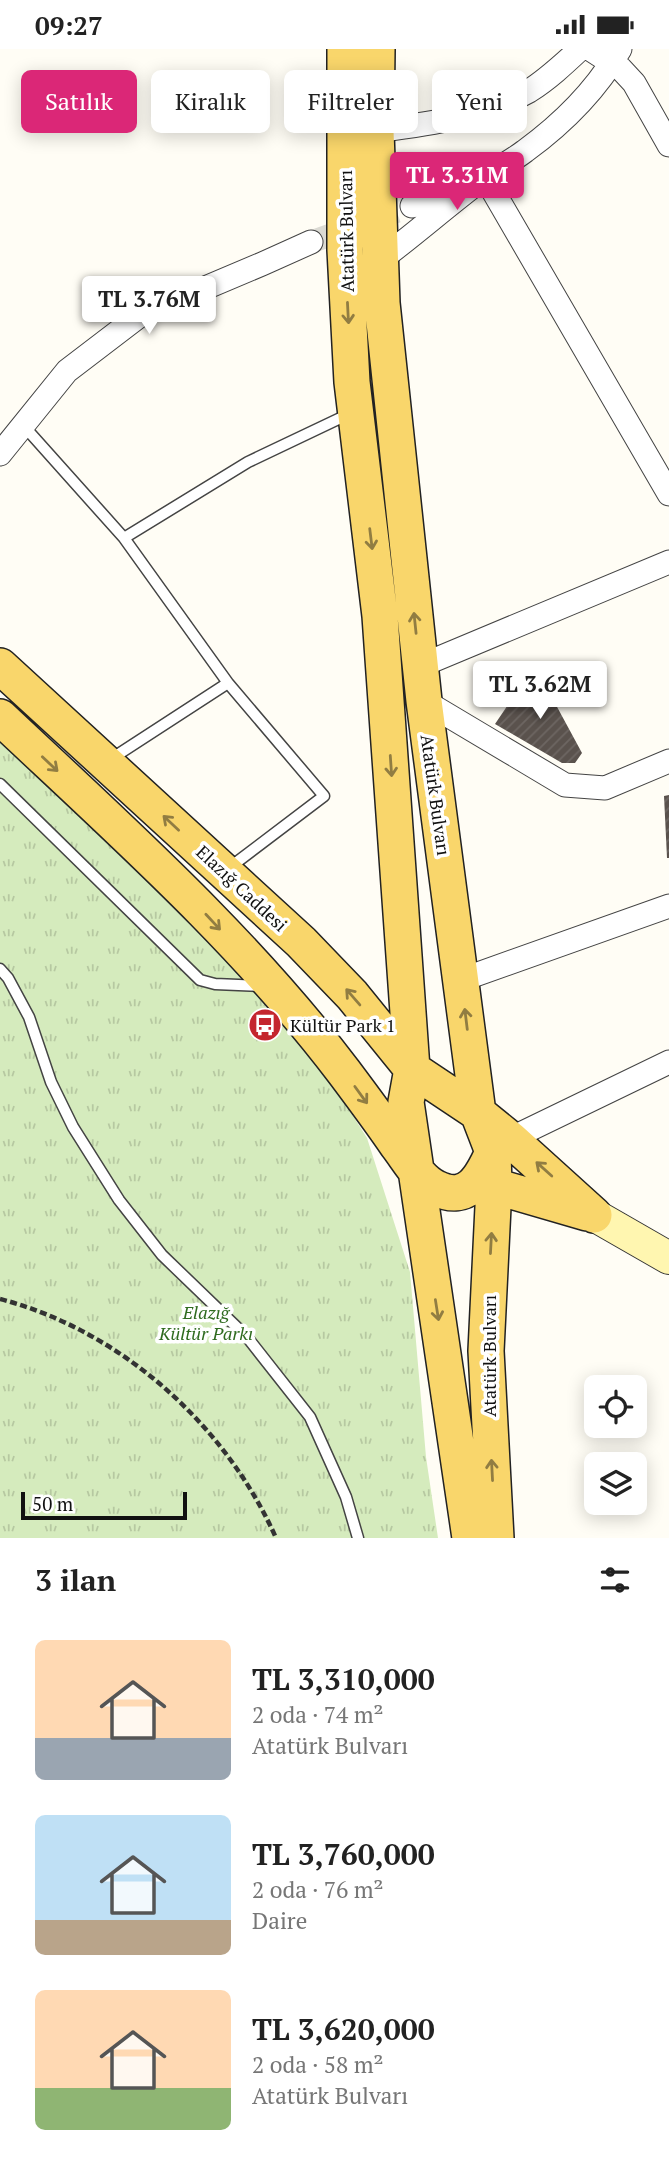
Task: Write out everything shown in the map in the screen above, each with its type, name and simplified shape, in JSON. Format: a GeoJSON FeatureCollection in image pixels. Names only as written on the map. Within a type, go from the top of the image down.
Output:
{"type":"FeatureCollection","features":[{"type":"Feature","properties":{"kind":"main road","name":"Atatürk Bulvarı"},"geometry":{"type":"LineString","coordinates":[[345,49],[345,250],[352,382],[380,616],[412,1069],[406,1102],[470,1538]]}},
{"type":"Feature","properties":{"kind":"main road","name":"Atatürk Bulvarı"},"geometry":{"type":"LineString","coordinates":[[377,49],[377,70]]}},
{"type":"Feature","properties":{"kind":"main road","name":"Atatürk Bulvarı"},"geometry":{"type":"LineString","coordinates":[[376,133],[379,261],[420,666],[478,1113],[492,1166],[486,1351],[496,1538]]}},
{"type":"Feature","properties":{"kind":"main road","name":"Elazığ Caddesi"},"geometry":{"type":"LineString","coordinates":[[0,666],[301,942],[352,995],[412,1069],[478,1113]]}},
{"type":"Feature","properties":{"kind":"main road"},"geometry":{"type":"LineString","coordinates":[[0,717],[180,887],[292,1007],[344,1071],[416,1170],[434,1188],[454,1194],[492,1166]]}},
{"type":"Feature","properties":{"kind":"main road"},"geometry":{"type":"LineString","coordinates":[[492,1166],[594,1215]]}},
{"type":"Feature","properties":{"kind":"main road"},"geometry":{"type":"LineString","coordinates":[[492,1166],[594,1215]]}},
{"type":"Feature","properties":{"kind":"street"},"geometry":{"type":"LineString","coordinates":[[418,126],[498,106],[558,71],[580,49]]}},
{"type":"Feature","properties":{"kind":"street"},"geometry":{"type":"LineString","coordinates":[[590,49],[616,56]]}},
{"type":"Feature","properties":{"kind":"street"},"geometry":{"type":"LineString","coordinates":[[616,56],[621,69],[634,83],[669,145]]}},
{"type":"Feature","properties":{"kind":"street"},"geometry":{"type":"LineString","coordinates":[[379,261],[485,177],[523,153],[552,130],[578,104],[616,56]]}},
{"type":"Feature","properties":{"kind":"street"},"geometry":{"type":"LineString","coordinates":[[412,206],[485,177]]}},
{"type":"Feature","properties":{"kind":"street"},"geometry":{"type":"LineString","coordinates":[[485,177],[669,494]]}},
{"type":"Feature","properties":{"kind":"street"},"geometry":{"type":"LineString","coordinates":[[0,454],[67,371],[139,316],[311,241]]}},
{"type":"Feature","properties":{"kind":"street"},"geometry":{"type":"LineString","coordinates":[[420,666],[669,562]]}},
{"type":"Feature","properties":{"kind":"street"},"geometry":{"type":"LineString","coordinates":[[424,701],[565,785],[605,788],[669,761]]}},
{"type":"Feature","properties":{"kind":"street"},"geometry":{"type":"LineString","coordinates":[[461,980],[669,906]]}},
{"type":"Feature","properties":{"kind":"street"},"geometry":{"type":"LineString","coordinates":[[492,1166],[669,1062]]}},
{"type":"Feature","properties":{"kind":"street"},"geometry":{"type":"LineString","coordinates":[[594,1215],[669,1258]]}},
{"type":"Feature","properties":{"kind":"lane"},"geometry":{"type":"LineString","coordinates":[[124,538],[248,462],[355,411]]}},
{"type":"Feature","properties":{"kind":"lane"},"geometry":{"type":"LineString","coordinates":[[23,425],[124,538],[229,683],[324,796],[224,872]]}},
{"type":"Feature","properties":{"kind":"lane"},"geometry":{"type":"LineString","coordinates":[[105,763],[229,683]]}},
{"type":"Feature","properties":{"kind":"lane"},"geometry":{"type":"LineString","coordinates":[[0,784],[200,980],[215,984],[273,987]]}},
{"type":"Feature","properties":{"kind":"lane"},"geometry":{"type":"LineString","coordinates":[[0,969],[8,978],[29,1017],[51,1082],[73,1127],[119,1200],[162,1255],[247,1337],[310,1417],[346,1497],[358,1538]]}},
{"type":"Feature","properties":{"kind":"path"},"geometry":{"type":"LineString","coordinates":[[0,1299],[26,1306],[98,1339],[163,1385],[219,1443],[263,1509],[276,1538]]}},
{"type":"Feature","properties":{"kind":"green space","name":"Elazığ Kültür Parkı"},"geometry":{"type":"Polygon","coordinates":[[[0,725],[299,1030],[367,1138],[410,1272],[426,1457],[438,1538],[0,1538],[0,725]]]}},
{"type":"Feature","properties":{"kind":"building"},"geometry":{"type":"Polygon","coordinates":[[[536,668],[582,753],[575,763],[562,763],[495,724],[536,668]]]}},
{"type":"Feature","properties":{"kind":"building"},"geometry":{"type":"Polygon","coordinates":[[[669,795],[669,858],[667,858],[664,796],[669,795]]]}},
{"type":"Feature","properties":{"kind":"tunnel"},"geometry":{"type":"LineString","coordinates":[[311,242],[412,206]]}},
{"type":"Feature","properties":{"kind":"place","name":"Kültür Park 1"},"geometry":{"type":"Point","coordinates":[265,1025]}}]}
